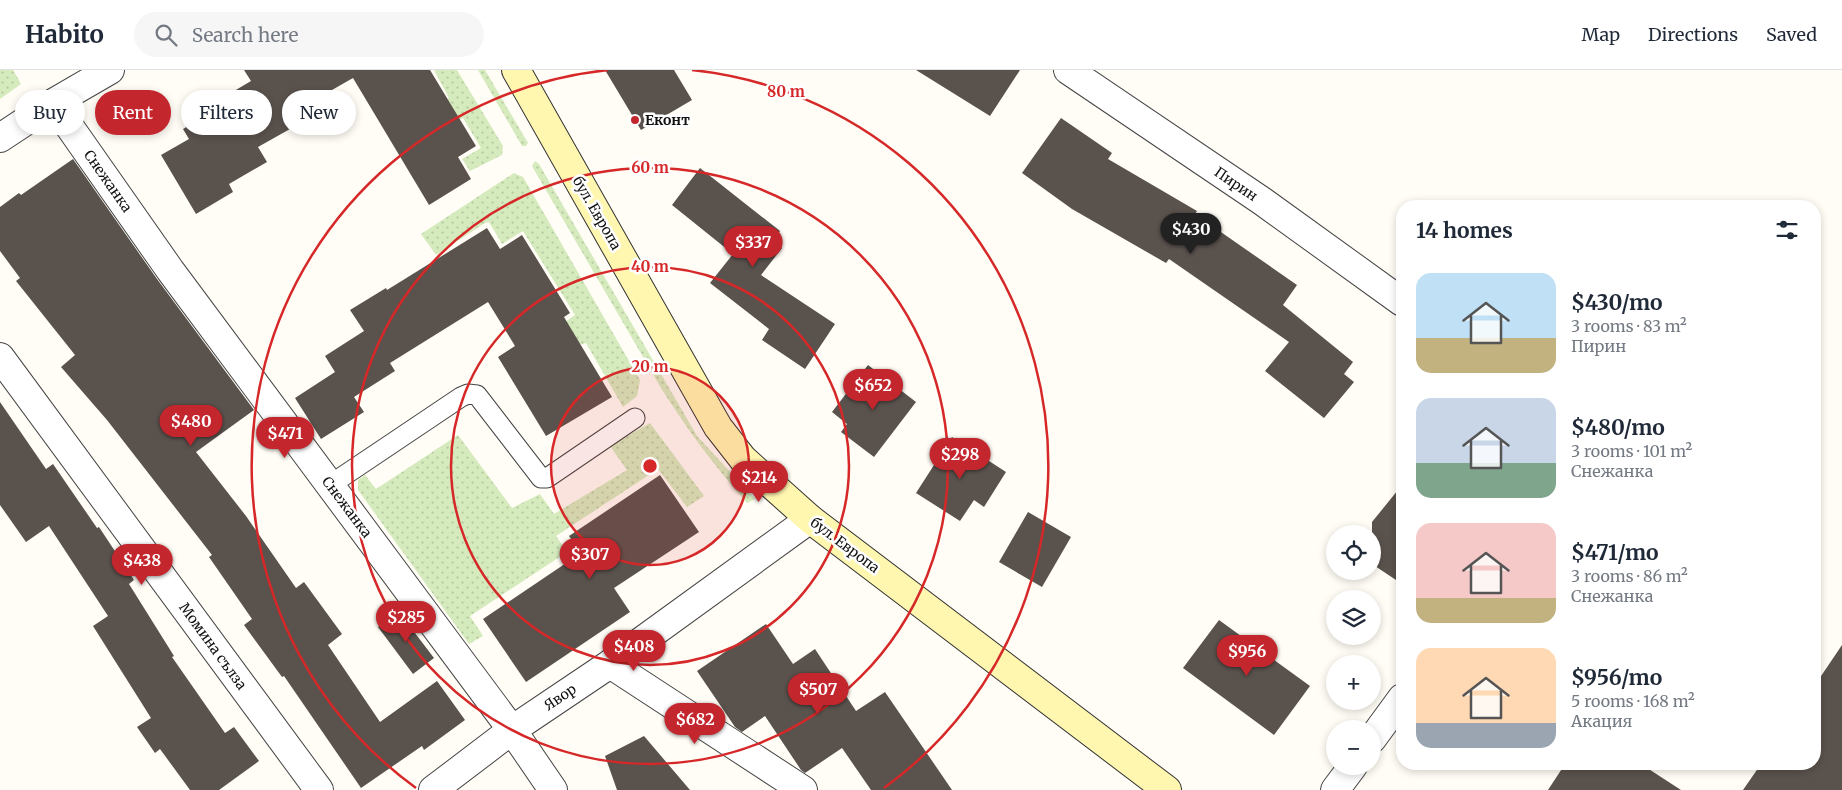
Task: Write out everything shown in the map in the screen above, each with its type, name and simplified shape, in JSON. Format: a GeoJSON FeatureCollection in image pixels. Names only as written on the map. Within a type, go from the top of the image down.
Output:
{"type":"FeatureCollection","features":[{"type":"Feature","properties":{"kind":"street"},"geometry":{"type":"LineString","coordinates":[[75,90],[110,70]]}},
{"type":"Feature","properties":{"kind":"street","name":"бул. Европа"},"geometry":{"type":"LineString","coordinates":[[516,70],[718,427],[743,459],[810,519],[1154,787]]}},
{"type":"Feature","properties":{"kind":"street","name":"Пирин"},"geometry":{"type":"LineString","coordinates":[[1068,70],[1262,201],[1396,298]]}},
{"type":"Feature","properties":{"kind":"street"},"geometry":{"type":"LineString","coordinates":[[0,138],[15,128]]}},
{"type":"Feature","properties":{"kind":"street","name":"Снежанка"},"geometry":{"type":"LineString","coordinates":[[75,135],[170,270],[512,730],[553,790]]}},
{"type":"Feature","properties":{"kind":"street","name":"Момина сълза"},"geometry":{"type":"LineString","coordinates":[[0,357],[319,790]]}},
{"type":"Feature","properties":{"kind":"street","name":"Явор"},"geometry":{"type":"LineString","coordinates":[[433,790],[512,730],[610,664],[810,519]]}},
{"type":"Feature","properties":{"kind":"street"},"geometry":{"type":"LineString","coordinates":[[610,664],[803,790]]}},
{"type":"Feature","properties":{"kind":"street"},"geometry":{"type":"LineString","coordinates":[[1381,727],[1396,706]]}},
{"type":"Feature","properties":{"kind":"street"},"geometry":{"type":"LineString","coordinates":[[1335,790],[1346,775]]}},
{"type":"Feature","properties":{"kind":"lane"},"geometry":{"type":"LineString","coordinates":[[330,484],[460,397],[468,394],[477,395],[542,478],[547,478],[635,418]]}},
{"type":"Feature","properties":{"kind":"green space"},"geometry":{"type":"Polygon","coordinates":[[[0,70],[13,70],[21,84],[0,99],[0,70]]]}},
{"type":"Feature","properties":{"kind":"green space"},"geometry":{"type":"Polygon","coordinates":[[[434,70],[457,70],[503,146],[502,155],[470,171],[462,159],[481,148],[463,118],[444,129],[432,109],[449,98],[434,70]]]}},
{"type":"Feature","properties":{"kind":"green space"},"geometry":{"type":"Polygon","coordinates":[[[478,70],[485,70],[528,143],[526,146],[522,146],[478,70]]]}},
{"type":"Feature","properties":{"kind":"green space"},"geometry":{"type":"Polygon","coordinates":[[[535,161],[539,164],[697,436],[755,499],[747,503],[735,489],[691,433],[661,388],[532,166],[535,161]]]}},
{"type":"Feature","properties":{"kind":"green space"},"geometry":{"type":"Polygon","coordinates":[[[514,173],[523,177],[640,380],[637,396],[623,407],[586,343],[579,345],[565,322],[575,315],[523,231],[502,244],[489,222],[485,223],[436,255],[421,234],[514,173]]]}},
{"type":"Feature","properties":{"kind":"green space"},"geometry":{"type":"Polygon","coordinates":[[[650,423],[704,496],[687,507],[658,469],[556,536],[567,552],[470,616],[483,636],[469,644],[358,490],[358,480],[365,475],[376,489],[458,435],[512,508],[540,494],[554,514],[627,470],[610,446],[650,423]]]}},
{"type":"Feature","properties":{"kind":"building"},"geometry":{"type":"Polygon","coordinates":[[[244,70],[430,70],[476,146],[458,157],[471,179],[429,205],[353,78],[332,90],[282,90],[282,134],[258,147],[267,162],[229,184],[233,192],[196,214],[161,155],[189,139],[187,135],[272,135],[272,90],[236,90],[251,81],[244,70]]]}},
{"type":"Feature","properties":{"kind":"building"},"geometry":{"type":"Polygon","coordinates":[[[605,70],[674,70],[692,100],[641,130],[605,70]]]}},
{"type":"Feature","properties":{"kind":"building"},"geometry":{"type":"Polygon","coordinates":[[[916,70],[1020,70],[990,116],[916,70]]]}},
{"type":"Feature","properties":{"kind":"building"},"geometry":{"type":"Polygon","coordinates":[[[1061,118],[1112,153],[1108,159],[1197,211],[1195,214],[1297,285],[1283,305],[1353,362],[1344,374],[1354,382],[1324,418],[1265,371],[1289,342],[1169,259],[1166,263],[1072,209],[1022,173],[1061,118]]]}},
{"type":"Feature","properties":{"kind":"building"},"geometry":{"type":"Polygon","coordinates":[[[73,159],[157,279],[254,410],[196,452],[246,516],[296,588],[304,582],[342,634],[328,645],[380,722],[437,681],[465,720],[424,750],[422,746],[361,788],[284,676],[282,677],[244,625],[252,619],[209,557],[212,555],[107,420],[61,367],[75,355],[16,281],[20,278],[0,251],[0,207],[19,193],[21,195],[73,159]]]}},
{"type":"Feature","properties":{"kind":"building"},"geometry":{"type":"Polygon","coordinates":[[[700,168],[780,231],[773,240],[782,248],[761,275],[835,324],[805,369],[762,340],[769,329],[710,283],[733,254],[672,205],[700,168]]]}},
{"type":"Feature","properties":{"kind":"building"},"geometry":{"type":"Polygon","coordinates":[[[487,228],[500,249],[522,235],[570,313],[564,317],[612,397],[546,436],[498,357],[515,346],[488,302],[390,363],[395,371],[354,397],[364,412],[321,439],[295,398],[335,372],[325,356],[364,331],[350,310],[386,288],[387,290],[487,228]]]}},
{"type":"Feature","properties":{"kind":"building"},"geometry":{"type":"Polygon","coordinates":[[[868,365],[916,402],[874,457],[841,432],[847,424],[832,412],[868,365]]]}},
{"type":"Feature","properties":{"kind":"building"},"geometry":{"type":"Polygon","coordinates":[[[0,402],[46,469],[53,464],[97,528],[99,527],[134,580],[129,584],[174,656],[172,657],[225,733],[234,727],[259,761],[219,790],[190,790],[160,749],[155,753],[137,727],[151,718],[93,626],[108,616],[49,526],[26,542],[0,505],[0,402]]]}},
{"type":"Feature","properties":{"kind":"building"},"geometry":{"type":"Polygon","coordinates":[[[952,437],[1006,472],[984,507],[974,500],[960,521],[916,493],[952,437]]]}},
{"type":"Feature","properties":{"kind":"building"},"geometry":{"type":"Polygon","coordinates":[[[660,475],[699,532],[614,588],[630,612],[526,682],[483,619],[581,553],[569,536],[660,475]]]}},
{"type":"Feature","properties":{"kind":"building"},"geometry":{"type":"Polygon","coordinates":[[[1396,492],[1396,580],[1381,570],[1381,525],[1372,525],[1372,522],[1396,492]]]}},
{"type":"Feature","properties":{"kind":"building"},"geometry":{"type":"Polygon","coordinates":[[[1028,512],[1071,537],[1042,587],[999,562],[1028,512]]]}},
{"type":"Feature","properties":{"kind":"building"},"geometry":{"type":"Polygon","coordinates":[[[399,612],[434,658],[413,674],[378,627],[399,612]]]}},
{"type":"Feature","properties":{"kind":"building"},"geometry":{"type":"Polygon","coordinates":[[[1219,620],[1310,686],[1274,735],[1183,668],[1219,620]]]}},
{"type":"Feature","properties":{"kind":"building"},"geometry":{"type":"Polygon","coordinates":[[[766,624],[793,664],[815,649],[856,711],[885,692],[952,790],[871,790],[842,748],[805,773],[801,770],[765,716],[742,732],[735,727],[697,671],[766,624]]]}},
{"type":"Feature","properties":{"kind":"building"},"geometry":{"type":"Polygon","coordinates":[[[1842,645],[1842,790],[1743,790],[1757,770],[1821,770],[1821,676],[1842,645]]]}},
{"type":"Feature","properties":{"kind":"building"},"geometry":{"type":"Polygon","coordinates":[[[644,736],[690,790],[617,790],[605,756],[644,736]]]}},
{"type":"Feature","properties":{"kind":"building"},"geometry":{"type":"Polygon","coordinates":[[[1561,770],[1650,770],[1681,790],[1548,790],[1561,770]]]}},
{"type":"Feature","properties":{"kind":"place","name":"Еконт"},"geometry":{"type":"Point","coordinates":[635,120]}}]}
